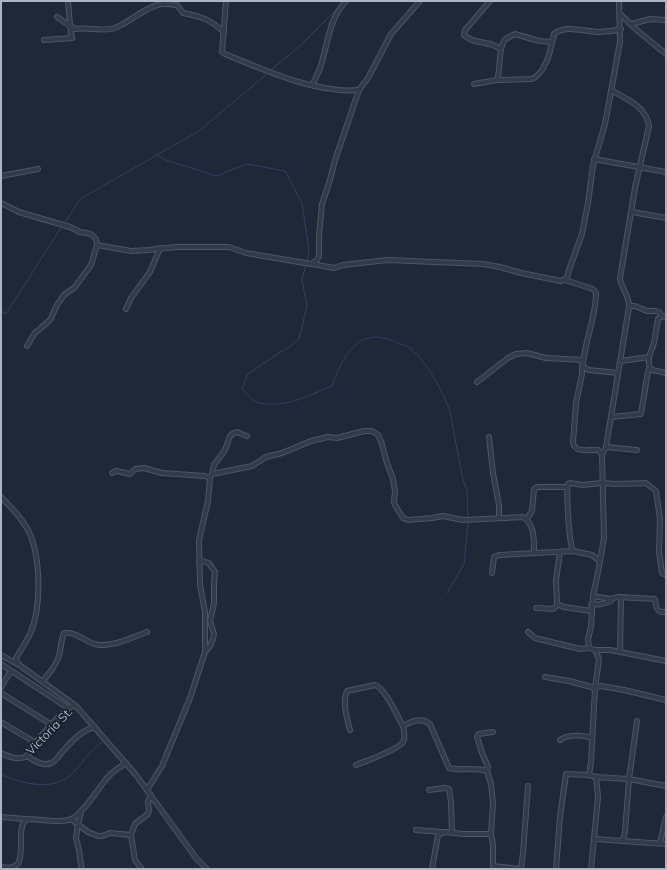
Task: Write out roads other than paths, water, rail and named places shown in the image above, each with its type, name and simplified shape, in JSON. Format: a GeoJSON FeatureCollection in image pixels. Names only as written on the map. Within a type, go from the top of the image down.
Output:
{"type":"FeatureCollection","features":[{"type":"Feature","properties":{"kind":"street"},"geometry":{"type":"LineString","coordinates":[[44,40],[72,38],[68,1]]}},
{"type":"Feature","properties":{"kind":"street"},"geometry":{"type":"LineString","coordinates":[[226,1],[222,52],[255,66],[312,85],[334,90],[359,90]]}},
{"type":"Feature","properties":{"kind":"street"},"geometry":{"type":"LineString","coordinates":[[312,85],[320,67],[326,41],[335,16],[340,7],[346,1]]}},
{"type":"Feature","properties":{"kind":"street"},"geometry":{"type":"LineString","coordinates":[[311,264],[318,260],[322,204],[335,160],[359,90],[368,78],[391,34],[420,1]]}},
{"type":"Feature","properties":{"kind":"street"},"geometry":{"type":"LineString","coordinates":[[490,1],[465,30],[464,35],[468,38],[493,45],[501,50]]}},
{"type":"Feature","properties":{"kind":"street"},"geometry":{"type":"LineString","coordinates":[[565,280],[568,277],[569,270],[582,234],[594,159],[605,124],[620,42],[620,1]]}},
{"type":"Feature","properties":{"kind":"street"},"geometry":{"type":"LineString","coordinates":[[57,16],[75,29],[115,28],[139,14],[161,4],[177,5],[183,13],[201,16],[212,22],[224,32]]}},
{"type":"Feature","properties":{"kind":"street"},"geometry":{"type":"LineString","coordinates":[[620,14],[666,54]]}},
{"type":"Feature","properties":{"kind":"street"},"geometry":{"type":"LineString","coordinates":[[632,24],[650,19],[666,20]]}},
{"type":"Feature","properties":{"kind":"street"},"geometry":{"type":"LineString","coordinates":[[474,84],[497,80],[532,79],[536,77],[544,66],[554,34],[562,29],[600,32],[621,29]]}},
{"type":"Feature","properties":{"kind":"street"},"geometry":{"type":"LineString","coordinates":[[493,45],[503,42],[515,34],[539,41],[552,42]]}},
{"type":"Feature","properties":{"kind":"street"},"geometry":{"type":"LineString","coordinates":[[497,80],[500,73],[501,50],[503,42]]}},
{"type":"Feature","properties":{"kind":"street"},"geometry":{"type":"LineString","coordinates":[[590,648],[588,639],[592,627],[592,596],[604,538],[602,455],[606,447],[612,417],[630,306],[629,299],[622,286],[620,278],[648,131],[647,118],[638,106],[611,90]]}},
{"type":"Feature","properties":{"kind":"street"},"geometry":{"type":"LineString","coordinates":[[594,159],[666,172]]}},
{"type":"Feature","properties":{"kind":"street"},"geometry":{"type":"LineString","coordinates":[[1,176],[38,169]]}},
{"type":"Feature","properties":{"kind":"street"},"geometry":{"type":"LineString","coordinates":[[1,203],[19,212],[70,227],[80,232],[91,234],[96,239],[97,245],[91,265],[75,287],[64,294],[50,320],[34,334],[27,346]]}},
{"type":"Feature","properties":{"kind":"street"},"geometry":{"type":"LineString","coordinates":[[632,212],[666,218]]}},
{"type":"Feature","properties":{"kind":"street"},"geometry":{"type":"LineString","coordinates":[[97,245],[131,251],[176,247],[229,247],[246,253],[275,259],[334,268],[343,265],[387,260],[483,264],[532,276],[561,281],[565,280],[593,289],[596,292],[576,403],[573,443],[574,447],[578,450],[598,450],[602,455]]}},
{"type":"Feature","properties":{"kind":"street"},"geometry":{"type":"LineString","coordinates":[[126,309],[139,285],[147,277],[160,248]]}},
{"type":"Feature","properties":{"kind":"street"},"geometry":{"type":"LineString","coordinates":[[630,306],[635,306],[647,311],[656,311],[664,317]]}},
{"type":"Feature","properties":{"kind":"street"},"geometry":{"type":"LineString","coordinates":[[612,417],[641,414],[650,368],[649,357],[654,343],[658,318],[664,317]]}},
{"type":"Feature","properties":{"kind":"street"},"geometry":{"type":"LineString","coordinates":[[477,382],[504,361],[516,354],[527,353],[546,358],[583,362]]}},
{"type":"Feature","properties":{"kind":"street"},"geometry":{"type":"LineString","coordinates":[[621,361],[649,357]]}},
{"type":"Feature","properties":{"kind":"street"},"geometry":{"type":"LineString","coordinates":[[583,362],[584,368],[587,370]]}},
{"type":"Feature","properties":{"kind":"street"},"geometry":{"type":"LineString","coordinates":[[650,368],[653,371],[666,373]]}},
{"type":"Feature","properties":{"kind":"street"},"geometry":{"type":"LineString","coordinates":[[582,374],[587,370],[618,373]]}},
{"type":"Feature","properties":{"kind":"street"},"geometry":{"type":"LineString","coordinates":[[112,472],[116,471],[130,474],[135,469],[140,468],[162,473],[211,476],[252,466],[266,457],[282,453],[310,441],[337,438],[364,431],[372,431],[378,435],[381,441],[393,479],[395,491],[394,504],[404,519],[443,516],[463,520],[523,517],[527,519],[533,535],[534,553]]}},
{"type":"Feature","properties":{"kind":"street"},"geometry":{"type":"LineString","coordinates":[[147,790],[164,761],[190,698],[205,652],[205,612],[200,589],[199,540],[214,465],[225,450],[230,436],[237,432],[247,436]]}},
{"type":"Feature","properties":{"kind":"street"},"geometry":{"type":"LineString","coordinates":[[489,437],[493,473],[499,504],[499,517]]}},
{"type":"Feature","properties":{"kind":"street"},"geometry":{"type":"LineString","coordinates":[[606,447],[637,450]]}},
{"type":"Feature","properties":{"kind":"street"},"geometry":{"type":"LineString","coordinates":[[527,519],[532,511],[534,489],[537,487],[568,485],[570,483],[582,485],[602,483],[646,483],[656,491],[660,519],[660,563],[662,573],[666,575]]}},
{"type":"Feature","properties":{"kind":"street"},"geometry":{"type":"LineString","coordinates":[[568,485],[570,537],[573,551]]}},
{"type":"Feature","properties":{"kind":"street"},"geometry":{"type":"LineString","coordinates":[[1,497],[15,511],[29,531],[39,578],[39,590],[32,627],[30,634],[16,658],[18,664]]}},
{"type":"Feature","properties":{"kind":"street"},"geometry":{"type":"LineString","coordinates":[[492,573],[494,557],[498,555],[573,551],[585,553],[600,561]]}},
{"type":"Feature","properties":{"kind":"street"},"geometry":{"type":"LineString","coordinates":[[558,605],[556,601],[556,594],[560,552]]}},
{"type":"Feature","properties":{"kind":"street"},"geometry":{"type":"LineString","coordinates":[[595,557],[601,556]]}},
{"type":"Feature","properties":{"kind":"street"},"geometry":{"type":"LineString","coordinates":[[199,560],[209,563],[215,572],[214,602],[210,621],[214,634],[210,646],[205,652]]}},
{"type":"Feature","properties":{"kind":"street"},"geometry":{"type":"LineString","coordinates":[[592,596],[611,600],[621,606]]}},
{"type":"Feature","properties":{"kind":"street"},"geometry":{"type":"LineString","coordinates":[[592,605],[602,604],[621,597],[655,599],[656,608],[658,611],[662,613],[666,612]]}},
{"type":"Feature","properties":{"kind":"street"},"geometry":{"type":"LineString","coordinates":[[620,652],[621,597]]}},
{"type":"Feature","properties":{"kind":"street"},"geometry":{"type":"LineString","coordinates":[[536,608],[553,609],[558,605],[591,611]]}},
{"type":"Feature","properties":{"kind":"street"},"geometry":{"type":"LineString","coordinates":[[43,681],[55,665],[64,633],[69,632],[92,643],[100,645],[126,640],[148,632]]}},
{"type":"Feature","properties":{"kind":"street"},"geometry":{"type":"LineString","coordinates":[[528,632],[535,638],[580,649],[590,648],[595,650],[620,652],[666,661]]}},
{"type":"Feature","properties":{"kind":"street"},"geometry":{"type":"LineString","coordinates":[[589,775],[595,688],[599,659],[598,653],[595,650]]}},
{"type":"Feature","properties":{"kind":"street"},"geometry":{"type":"LineString","coordinates":[[1,655],[18,664],[43,681],[74,705],[126,763],[196,858],[207,869]]}},
{"type":"Feature","properties":{"kind":"street"},"geometry":{"type":"LineString","coordinates":[[1,664],[68,708]]}},
{"type":"Feature","properties":{"kind":"street"},"geometry":{"type":"LineString","coordinates":[[1,687],[11,671]]}},
{"type":"Feature","properties":{"kind":"street"},"geometry":{"type":"LineString","coordinates":[[545,678],[564,680],[595,688],[601,686],[618,689],[666,700]]}},
{"type":"Feature","properties":{"kind":"street"},"geometry":{"type":"LineString","coordinates":[[350,730],[346,705],[347,691],[378,685],[390,701],[403,726],[403,742],[393,749],[356,765]]}},
{"type":"Feature","properties":{"kind":"street"},"geometry":{"type":"LineString","coordinates":[[1,693],[52,725]]}},
{"type":"Feature","properties":{"kind":"street","name":"Victoria St."},"geometry":{"type":"LineString","coordinates":[[1,753],[12,758],[27,756],[52,725],[68,708],[74,705]]}},
{"type":"Feature","properties":{"kind":"street"},"geometry":{"type":"LineString","coordinates":[[403,726],[412,721],[419,720],[430,724],[449,768],[459,770],[479,768],[487,771]]}},
{"type":"Feature","properties":{"kind":"street"},"geometry":{"type":"LineString","coordinates":[[623,840],[626,832],[629,779],[637,721]]}},
{"type":"Feature","properties":{"kind":"street"},"geometry":{"type":"LineString","coordinates":[[1,722],[36,743]]}},
{"type":"Feature","properties":{"kind":"street"},"geometry":{"type":"LineString","coordinates":[[27,756],[35,761],[50,764],[75,738],[94,727]]}},
{"type":"Feature","properties":{"kind":"street"},"geometry":{"type":"LineString","coordinates":[[493,732],[479,734],[477,737],[488,767],[487,771],[491,784],[493,803],[491,834],[493,846],[493,866],[520,869],[524,853],[528,786]]}},
{"type":"Feature","properties":{"kind":"street"},"geometry":{"type":"LineString","coordinates":[[560,740],[566,737],[586,736],[592,738]]}},
{"type":"Feature","properties":{"kind":"street"},"geometry":{"type":"LineString","coordinates":[[82,869],[76,838],[82,811],[107,778],[115,770],[126,763]]}},
{"type":"Feature","properties":{"kind":"street"},"geometry":{"type":"LineString","coordinates":[[556,869],[566,774],[629,779],[666,786]]}},
{"type":"Feature","properties":{"kind":"street"},"geometry":{"type":"LineString","coordinates":[[592,869],[598,796],[596,777]]}},
{"type":"Feature","properties":{"kind":"street"},"geometry":{"type":"LineString","coordinates":[[429,790],[444,788],[449,789],[452,832]]}},
{"type":"Feature","properties":{"kind":"street"},"geometry":{"type":"LineString","coordinates":[[142,869],[135,860],[131,835],[135,824],[148,814],[148,801],[151,795]]}},
{"type":"Feature","properties":{"kind":"street"},"geometry":{"type":"LineString","coordinates":[[1,817],[50,821],[71,819],[82,811]]}},
{"type":"Feature","properties":{"kind":"street"},"geometry":{"type":"LineString","coordinates":[[660,843],[666,818]]}},
{"type":"Feature","properties":{"kind":"street"},"geometry":{"type":"LineString","coordinates":[[1,867],[10,868],[18,864],[21,854],[22,824],[26,819]]}},
{"type":"Feature","properties":{"kind":"street"},"geometry":{"type":"LineString","coordinates":[[71,819],[88,832],[98,836],[110,834],[131,835]]}},
{"type":"Feature","properties":{"kind":"street"},"geometry":{"type":"LineString","coordinates":[[416,830],[463,834],[491,834]]}},
{"type":"Feature","properties":{"kind":"street"},"geometry":{"type":"LineString","coordinates":[[432,869],[438,835],[442,832]]}},
{"type":"Feature","properties":{"kind":"street"},"geometry":{"type":"LineString","coordinates":[[594,839],[666,844]]}},
{"type":"Feature","properties":{"kind":"waterway"},"geometry":{"type":"LineString","coordinates":[[270,71],[302,44],[338,8]]}},
{"type":"Feature","properties":{"kind":"waterway"},"geometry":{"type":"LineString","coordinates":[[64,224],[80,199],[199,131],[268,73]]}},
{"type":"Feature","properties":{"kind":"waterway"},"geometry":{"type":"LineString","coordinates":[[157,155],[166,160],[216,176],[247,164],[285,171],[302,203],[309,251],[307,261]]}},
{"type":"Feature","properties":{"kind":"waterway"},"geometry":{"type":"LineString","coordinates":[[1,311],[6,314],[62,226]]}},
{"type":"Feature","properties":{"kind":"waterway"},"geometry":{"type":"LineString","coordinates":[[306,264],[302,280],[307,306],[299,339],[248,374],[242,389],[256,402],[275,404],[295,401],[332,386],[340,366],[348,353],[359,342],[365,339],[374,337],[383,338],[410,348],[431,373],[448,405],[463,480],[467,491],[468,519]]}},
{"type":"Feature","properties":{"kind":"waterway"},"geometry":{"type":"LineString","coordinates":[[447,593],[464,564],[468,522]]}},
{"type":"Feature","properties":{"kind":"waterway"},"geometry":{"type":"LineString","coordinates":[[1,775],[40,785],[59,782],[67,778],[75,771],[91,752],[103,741]]}}]}
